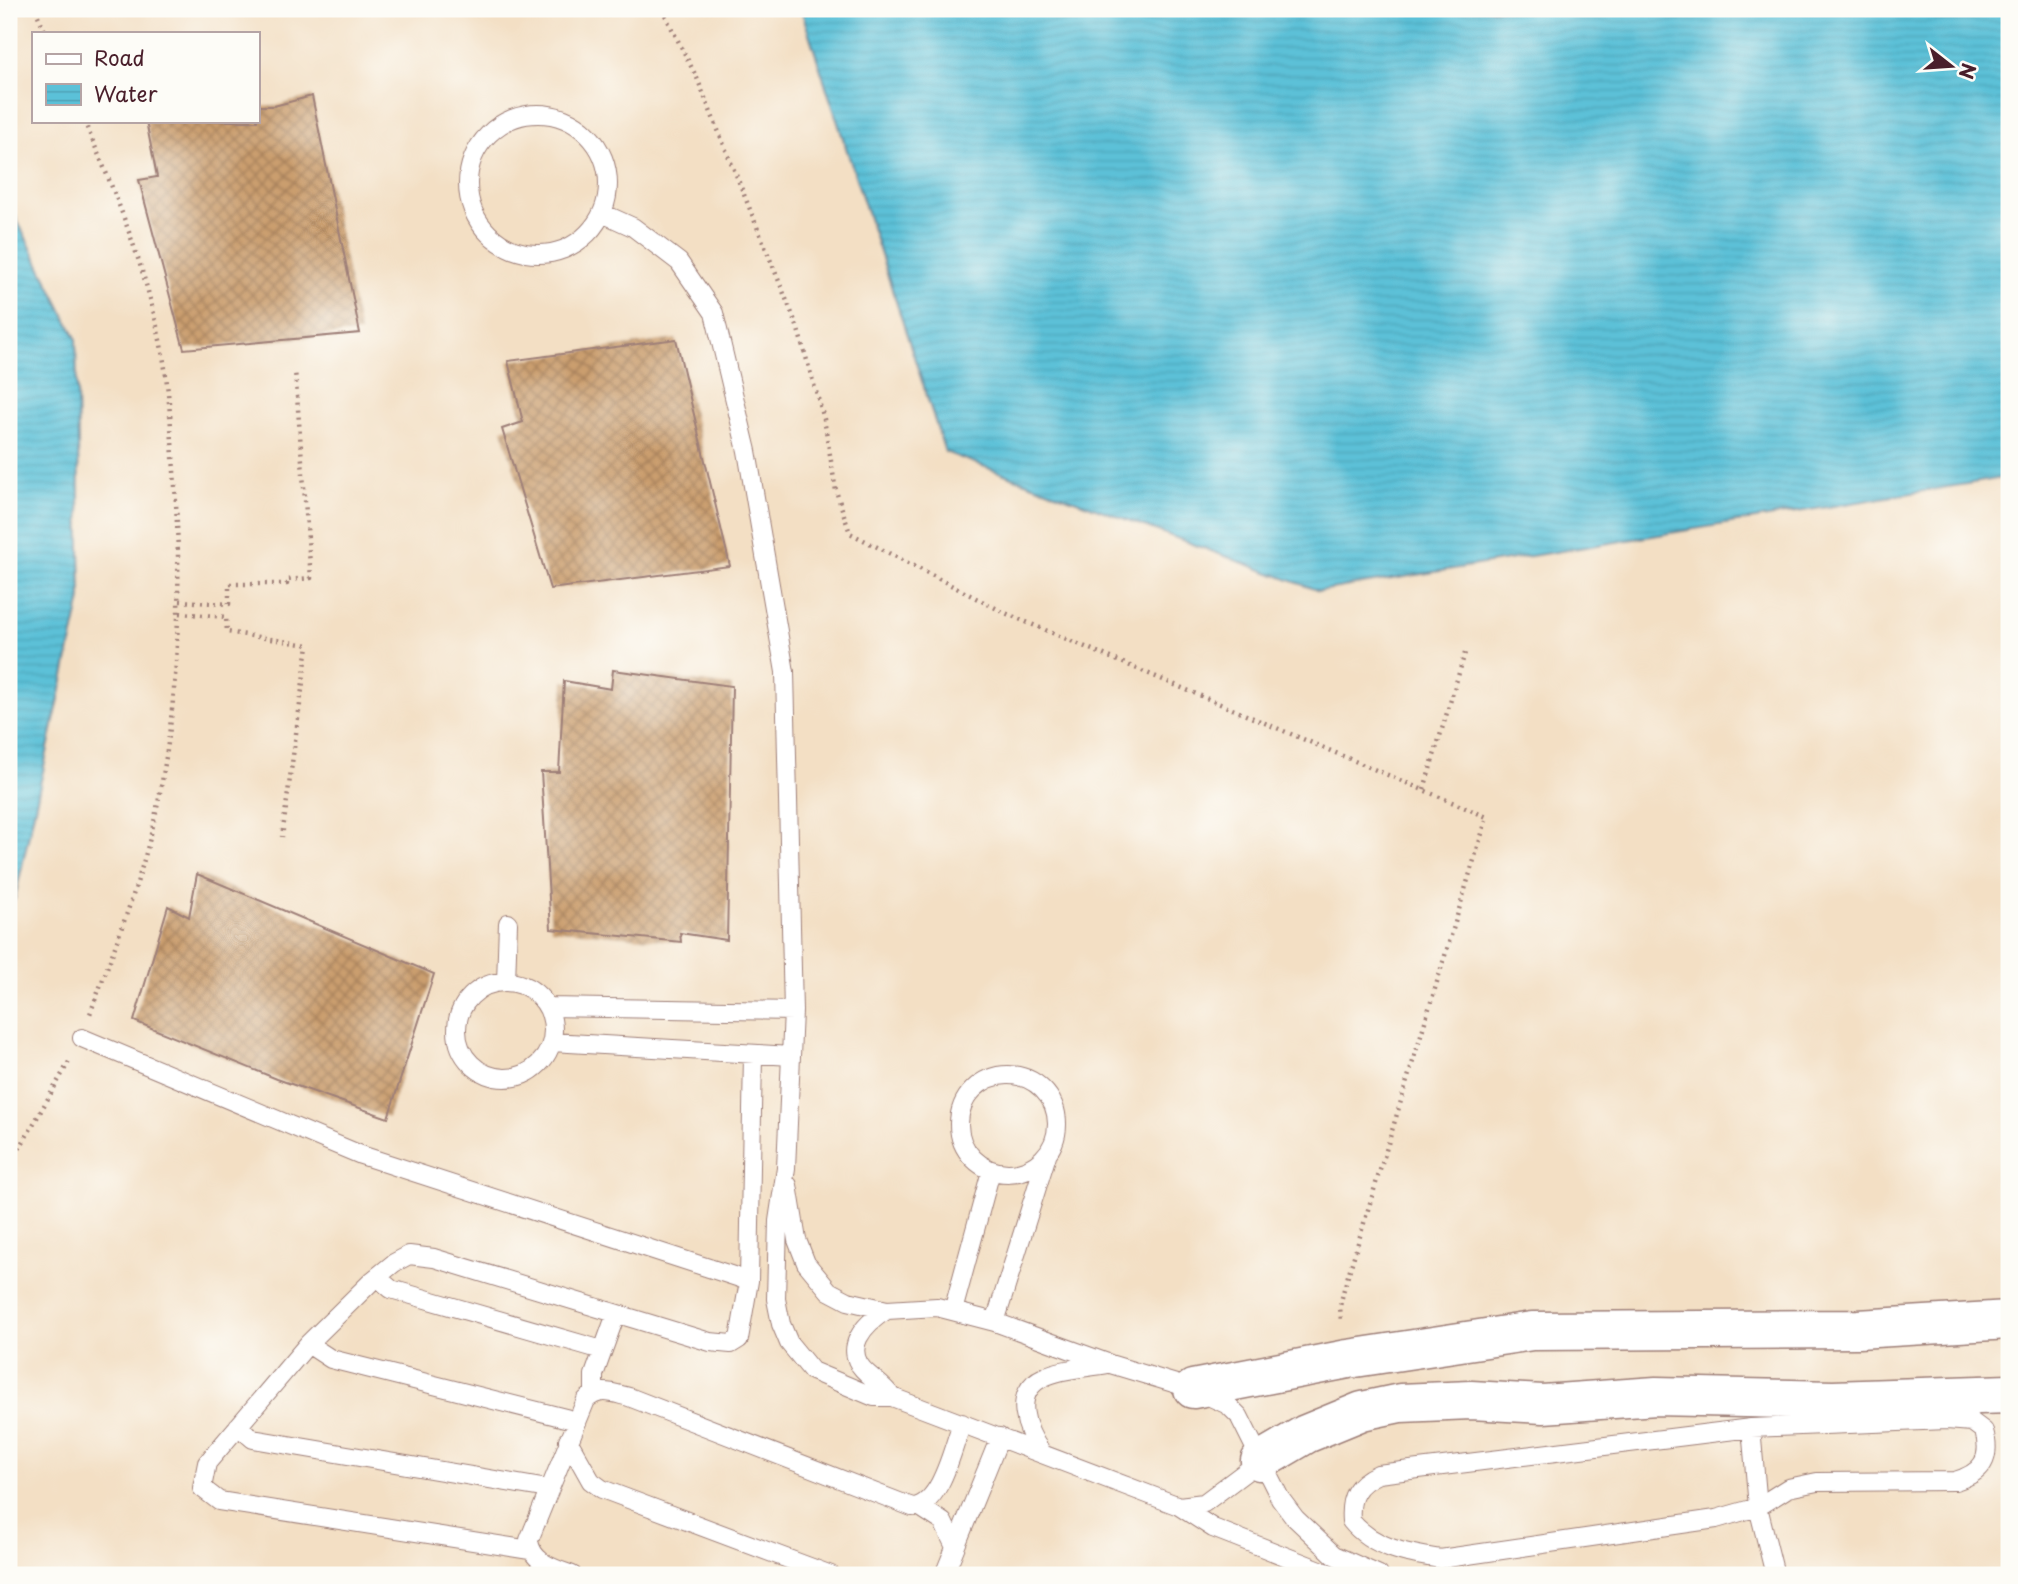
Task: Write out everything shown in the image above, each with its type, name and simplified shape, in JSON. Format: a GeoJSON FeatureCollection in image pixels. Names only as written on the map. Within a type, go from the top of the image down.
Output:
{"type":"FeatureCollection","features":[{"type":"Feature","properties":{"kind":"street"},"geometry":{"type":"LineString","coordinates":[[1193,1389],[1348,1359],[1532,1331],[1858,1329],[2009,1320]]}},
{"type":"Feature","properties":{"kind":"street"},"geometry":{"type":"LineString","coordinates":[[1260,1461],[1306,1434],[1362,1411],[1400,1403],[1471,1400],[1543,1404],[1656,1396],[1833,1400],[2009,1394]]}},
{"type":"Feature","properties":{"kind":"lane"},"geometry":{"type":"LineString","coordinates":[[543,114],[561,118],[579,127],[593,140],[603,157],[608,175],[608,195],[602,213],[590,231],[574,245],[535,255],[514,251],[497,242],[482,227],[473,210],[469,180],[477,151],[488,135],[523,115],[543,114]]}},
{"type":"Feature","properties":{"kind":"lane"},"geometry":{"type":"LineString","coordinates":[[602,213],[633,227],[679,262],[714,313],[741,426],[785,672],[793,1011],[786,1168],[778,1221],[776,1299],[789,1343],[812,1371],[874,1397],[892,1397],[1179,1506],[1213,1528],[1333,1575]]}},
{"type":"Feature","properties":{"kind":"lane"},"geometry":{"type":"LineString","coordinates":[[506,982],[508,923]]}},
{"type":"Feature","properties":{"kind":"lane"},"geometry":{"type":"LineString","coordinates":[[506,982],[533,990],[548,1007],[554,1030],[552,1042],[541,1063],[523,1076],[500,1079],[478,1071],[457,1043],[457,1032],[462,1009],[477,991],[490,984],[506,982]]}},
{"type":"Feature","properties":{"kind":"lane"},"geometry":{"type":"LineString","coordinates":[[548,1007],[793,1011]]}},
{"type":"Feature","properties":{"kind":"lane"},"geometry":{"type":"LineString","coordinates":[[82,1038],[361,1155],[748,1281]]}},
{"type":"Feature","properties":{"kind":"lane"},"geometry":{"type":"LineString","coordinates":[[552,1042],[791,1056]]}},
{"type":"Feature","properties":{"kind":"lane"},"geometry":{"type":"LineString","coordinates":[[572,1575],[537,1559],[530,1550],[219,1501],[202,1488],[207,1463],[308,1344],[377,1277],[409,1255],[434,1258],[710,1342],[731,1344],[740,1339],[748,1281],[753,1054]]}},
{"type":"Feature","properties":{"kind":"lane"},"geometry":{"type":"LineString","coordinates":[[995,1322],[1057,1126],[1049,1097],[1025,1078],[995,1077],[970,1094],[959,1123],[967,1152],[978,1163],[991,1171],[1006,1174],[1022,1171],[1047,1155]]}},
{"type":"Feature","properties":{"kind":"lane"},"geometry":{"type":"LineString","coordinates":[[786,1168],[797,1240],[806,1264],[816,1279],[830,1291],[848,1301],[887,1310],[937,1307],[995,1322],[1110,1364],[1193,1389],[1228,1405],[1248,1433],[1280,1498],[1309,1532],[1334,1555],[1379,1575]]}},
{"type":"Feature","properties":{"kind":"lane"},"geometry":{"type":"LineString","coordinates":[[953,1311],[991,1171]]}},
{"type":"Feature","properties":{"kind":"lane"},"geometry":{"type":"LineString","coordinates":[[377,1277],[391,1289],[602,1350]]}},
{"type":"Feature","properties":{"kind":"lane"},"geometry":{"type":"LineString","coordinates":[[887,1310],[862,1328],[857,1338],[857,1351],[868,1374],[881,1381],[892,1397]]}},
{"type":"Feature","properties":{"kind":"lane"},"geometry":{"type":"LineString","coordinates":[[594,1393],[594,1375],[616,1314]]}},
{"type":"Feature","properties":{"kind":"lane"},"geometry":{"type":"LineString","coordinates":[[308,1344],[331,1359],[577,1421]]}},
{"type":"Feature","properties":{"kind":"lane"},"geometry":{"type":"LineString","coordinates":[[1042,1453],[1027,1432],[1023,1416],[1031,1388],[1046,1375],[1110,1364]]}},
{"type":"Feature","properties":{"kind":"lane"},"geometry":{"type":"LineString","coordinates":[[530,1550],[532,1529],[586,1400],[594,1393],[606,1391],[629,1397],[912,1507],[920,1507],[943,1522],[955,1547]]}},
{"type":"Feature","properties":{"kind":"lane"},"geometry":{"type":"LineString","coordinates":[[1947,1420],[1972,1422],[1984,1431],[1988,1444],[1984,1465],[1973,1475],[1955,1481],[1818,1482],[1788,1488],[1758,1507],[1716,1519],[1440,1559],[1407,1553],[1373,1540],[1359,1531],[1351,1521],[1350,1514],[1353,1493],[1364,1480],[1378,1474],[1751,1428],[1947,1420]]}},
{"type":"Feature","properties":{"kind":"lane"},"geometry":{"type":"LineString","coordinates":[[920,1507],[930,1500],[938,1488],[962,1423]]}},
{"type":"Feature","properties":{"kind":"lane"},"geometry":{"type":"LineString","coordinates":[[238,1426],[253,1439],[548,1489]]}},
{"type":"Feature","properties":{"kind":"lane"},"geometry":{"type":"LineString","coordinates":[[1751,1428],[1758,1507],[1775,1575]]}},
{"type":"Feature","properties":{"kind":"lane"},"geometry":{"type":"LineString","coordinates":[[944,1575],[1000,1437]]}},
{"type":"Feature","properties":{"kind":"lane"},"geometry":{"type":"LineString","coordinates":[[569,1440],[591,1481],[601,1489],[831,1575]]}},
{"type":"Feature","properties":{"kind":"lane"},"geometry":{"type":"LineString","coordinates":[[1179,1506],[1204,1503],[1260,1461]]}},
{"type":"Feature","properties":{"kind":"path"},"geometry":{"type":"LineString","coordinates":[[35,9],[46,32]]}},
{"type":"Feature","properties":{"kind":"path"},"geometry":{"type":"LineString","coordinates":[[662,9],[697,78],[797,326],[824,419],[836,491],[850,533],[1004,613],[1487,817],[1340,1306]]}},
{"type":"Feature","properties":{"kind":"path"},"geometry":{"type":"LineString","coordinates":[[9,1167],[82,1038],[128,904],[158,805],[174,700],[180,601],[172,431],[160,341],[139,258],[84,122]]}},
{"type":"Feature","properties":{"kind":"path"},"geometry":{"type":"LineString","coordinates":[[180,601],[229,604],[229,584],[287,584],[287,580],[311,578],[295,370]]}},
{"type":"Feature","properties":{"kind":"path"},"geometry":{"type":"LineString","coordinates":[[180,613],[226,617],[228,632],[308,645],[282,837]]}},
{"type":"Feature","properties":{"kind":"path"},"geometry":{"type":"LineString","coordinates":[[1424,789],[1465,653]]}},
{"type":"Feature","properties":{"kind":"water"},"geometry":{"type":"Polygon","coordinates":[[[801,9],[2009,9],[2009,477],[1319,591],[945,452],[801,9]]]}},
{"type":"Feature","properties":{"kind":"water"},"geometry":{"type":"Polygon","coordinates":[[[9,204],[76,338],[81,599],[15,898],[9,911],[9,204]]]}},
{"type":"Feature","properties":{"kind":"building"},"geometry":{"type":"Polygon","coordinates":[[[312,96],[360,333],[184,349],[139,180],[157,177],[146,122],[259,122],[259,106],[274,106],[312,96]]]}},
{"type":"Feature","properties":{"kind":"building"},"geometry":{"type":"Polygon","coordinates":[[[676,339],[730,566],[550,589],[502,429],[523,422],[508,361],[676,339]]]}},
{"type":"Feature","properties":{"kind":"building"},"geometry":{"type":"Polygon","coordinates":[[[613,670],[732,686],[727,940],[680,933],[681,942],[551,929],[541,772],[559,772],[564,681],[611,689],[613,670]]]}},
{"type":"Feature","properties":{"kind":"building"},"geometry":{"type":"Polygon","coordinates":[[[197,874],[434,974],[388,1118],[277,1079],[134,1021],[168,906],[189,917],[197,874]]]}}]}
